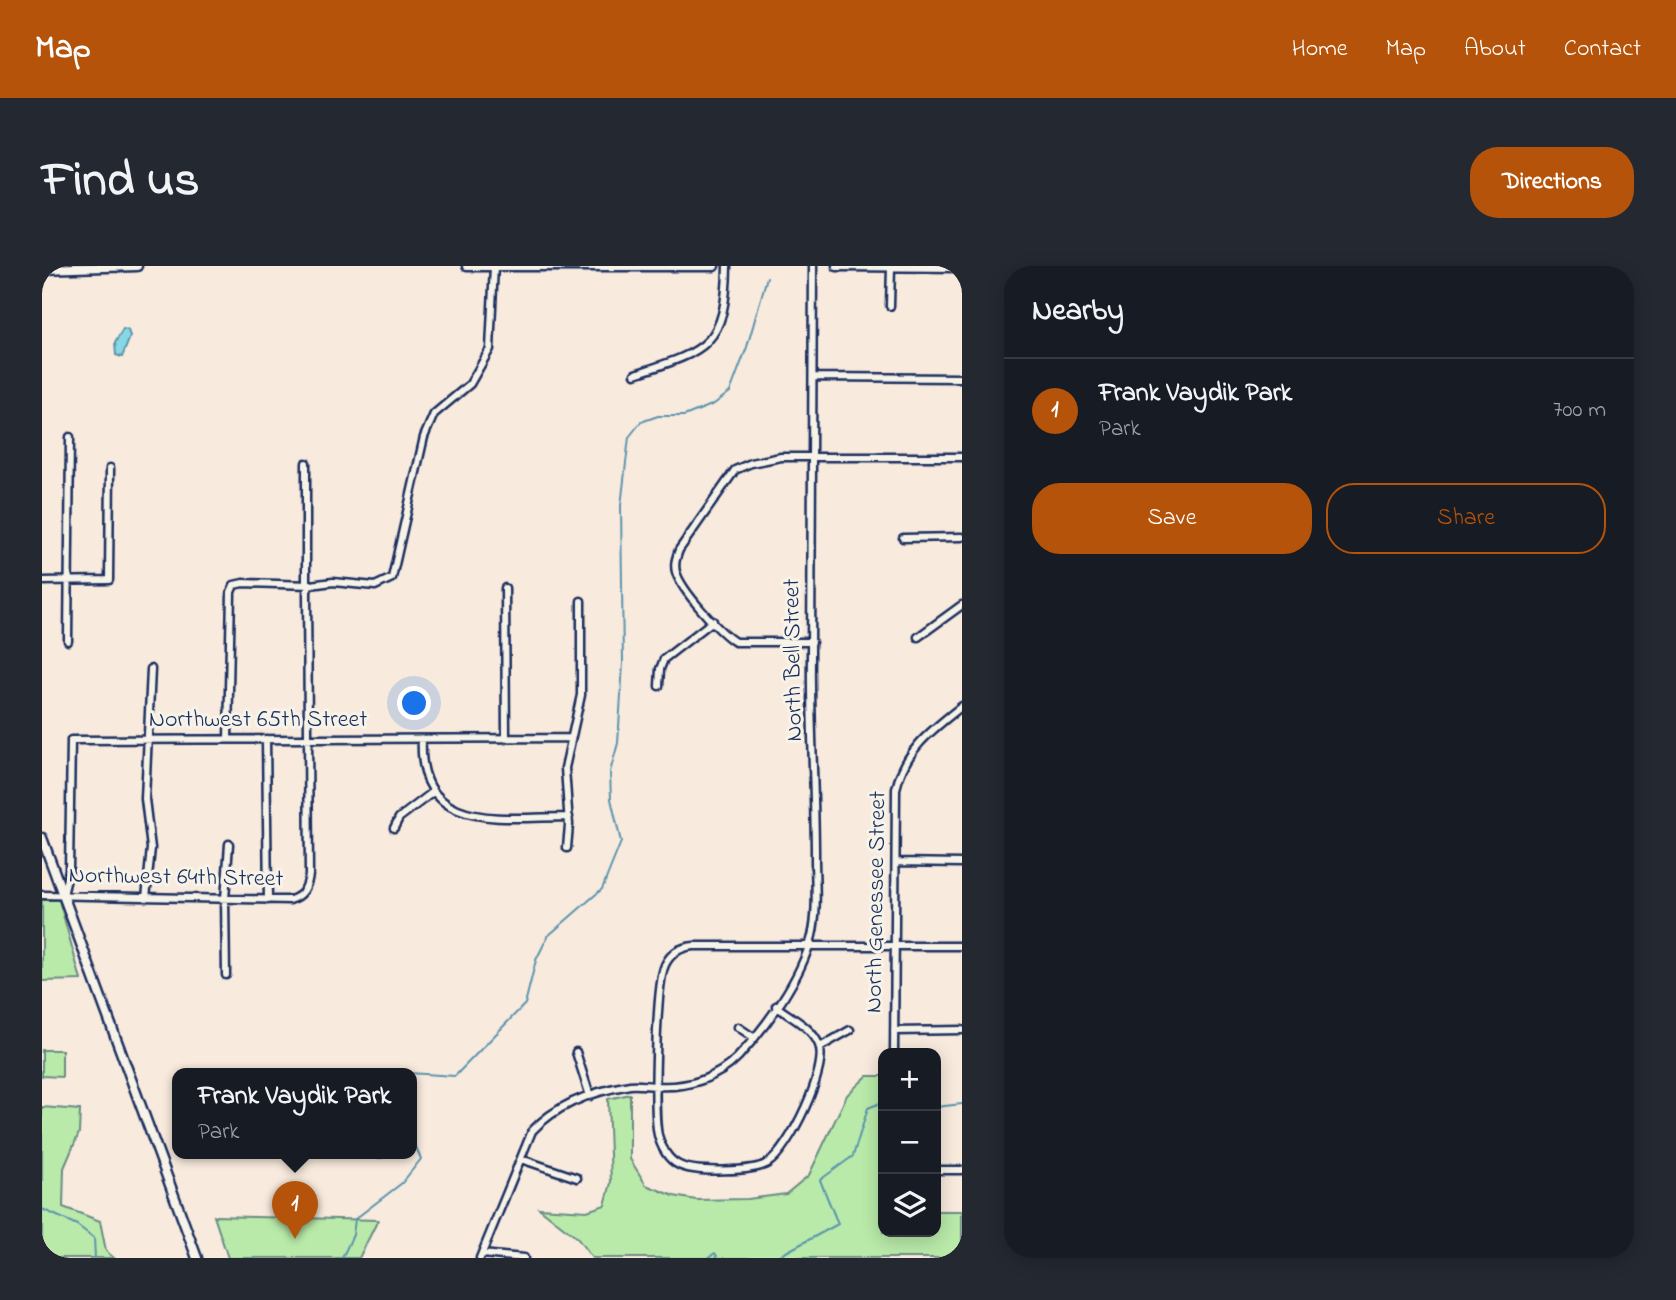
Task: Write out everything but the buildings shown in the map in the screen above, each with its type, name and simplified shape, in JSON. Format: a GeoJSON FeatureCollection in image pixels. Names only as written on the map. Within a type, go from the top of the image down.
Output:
{"type":"FeatureCollection","features":[{"type":"Feature","properties":{"kind":"main road"},"geometry":{"type":"LineString","coordinates":[[43,268],[137,266]]}},
{"type":"Feature","properties":{"kind":"main road"},"geometry":{"type":"LineString","coordinates":[[467,266],[714,266]]}},
{"type":"Feature","properties":{"kind":"main road"},"geometry":{"type":"LineString","coordinates":[[836,266],[962,267]]}},
{"type":"Feature","properties":{"kind":"main road"},"geometry":{"type":"LineString","coordinates":[[42,838],[197,1258]]}},
{"type":"Feature","properties":{"kind":"street"},"geometry":{"type":"LineString","coordinates":[[228,739],[229,599],[234,585],[310,585],[332,582],[376,586],[388,582],[399,555],[424,437],[434,414],[470,384],[490,349],[494,266]]}},
{"type":"Feature","properties":{"kind":"street"},"geometry":{"type":"LineString","coordinates":[[635,374],[684,358],[706,344],[718,327],[725,309],[727,266]]}},
{"type":"Feature","properties":{"kind":"street","name":"North Bell Street"},"geometry":{"type":"LineString","coordinates":[[521,1159],[532,1131],[553,1111],[590,1096],[633,1084],[679,1087],[713,1075],[738,1057],[776,1006],[809,947],[815,909],[812,642],[813,266]]}},
{"type":"Feature","properties":{"kind":"street"},"geometry":{"type":"LineString","coordinates":[[890,306],[891,267]]}},
{"type":"Feature","properties":{"kind":"street"},"geometry":{"type":"LineString","coordinates":[[813,377],[962,378]]}},
{"type":"Feature","properties":{"kind":"street"},"geometry":{"type":"LineString","coordinates":[[68,641],[69,437]]}},
{"type":"Feature","properties":{"kind":"street"},"geometry":{"type":"LineString","coordinates":[[812,642],[735,642],[680,583],[675,565],[679,550],[735,470],[764,459],[962,457]]}},
{"type":"Feature","properties":{"kind":"street"},"geometry":{"type":"LineString","coordinates":[[306,463],[306,581],[310,585]]}},
{"type":"Feature","properties":{"kind":"street"},"geometry":{"type":"LineString","coordinates":[[42,581],[109,580],[110,468]]}},
{"type":"Feature","properties":{"kind":"street"},"geometry":{"type":"LineString","coordinates":[[903,538],[962,537]]}},
{"type":"Feature","properties":{"kind":"street"},"geometry":{"type":"LineString","coordinates":[[306,740],[307,592],[310,585]]}},
{"type":"Feature","properties":{"kind":"street"},"geometry":{"type":"LineString","coordinates":[[505,588],[506,739]]}},
{"type":"Feature","properties":{"kind":"street"},"geometry":{"type":"LineString","coordinates":[[567,848],[569,817],[565,768],[581,695],[580,601]]}},
{"type":"Feature","properties":{"kind":"street"},"geometry":{"type":"LineString","coordinates":[[918,637],[962,605]]}},
{"type":"Feature","properties":{"kind":"street"},"geometry":{"type":"LineString","coordinates":[[659,686],[660,669],[664,659],[713,621]]}},
{"type":"Feature","properties":{"kind":"street"},"geometry":{"type":"LineString","coordinates":[[146,898],[151,848],[145,799],[150,669]]}},
{"type":"Feature","properties":{"kind":"street","name":"North Genessee Street"},"geometry":{"type":"LineString","coordinates":[[894,1048],[895,797],[899,776],[915,747],[962,706]]}},
{"type":"Feature","properties":{"kind":"street","name":"Northwest 65th Street"},"geometry":{"type":"LineString","coordinates":[[63,895],[69,870],[71,740],[571,738]]}},
{"type":"Feature","properties":{"kind":"street"},"geometry":{"type":"LineString","coordinates":[[266,739],[268,900]]}},
{"type":"Feature","properties":{"kind":"street"},"geometry":{"type":"LineString","coordinates":[[422,739],[425,782],[450,806],[471,816],[569,817]]}},
{"type":"Feature","properties":{"kind":"street","name":"Northwest 64th Street"},"geometry":{"type":"LineString","coordinates":[[42,894],[268,900],[300,897],[309,875],[306,740]]}},
{"type":"Feature","properties":{"kind":"street"},"geometry":{"type":"LineString","coordinates":[[394,828],[399,818],[433,792]]}},
{"type":"Feature","properties":{"kind":"street"},"geometry":{"type":"LineString","coordinates":[[226,975],[225,899],[229,844]]}},
{"type":"Feature","properties":{"kind":"street"},"geometry":{"type":"LineString","coordinates":[[896,862],[962,863]]}},
{"type":"Feature","properties":{"kind":"street"},"geometry":{"type":"LineString","coordinates":[[776,1006],[813,1034],[822,1056],[818,1078],[786,1144],[776,1158],[755,1168],[738,1170],[680,1165],[668,1157],[657,1134],[657,1086],[659,987],[665,964],[683,947],[962,946]]}},
{"type":"Feature","properties":{"kind":"street"},"geometry":{"type":"LineString","coordinates":[[738,1027],[753,1037]]}},
{"type":"Feature","properties":{"kind":"street"},"geometry":{"type":"LineString","coordinates":[[820,1047],[850,1030]]}},
{"type":"Feature","properties":{"kind":"street"},"geometry":{"type":"LineString","coordinates":[[894,1031],[962,1030]]}},
{"type":"Feature","properties":{"kind":"street"},"geometry":{"type":"LineString","coordinates":[[576,1052],[590,1096]]}},
{"type":"Feature","properties":{"kind":"street"},"geometry":{"type":"LineString","coordinates":[[524,1258],[481,1256],[521,1159],[577,1178]]}},
{"type":"Feature","properties":{"kind":"street"},"geometry":{"type":"LineString","coordinates":[[941,1170],[962,1170]]}},
{"type":"Feature","properties":{"kind":"green space"},"geometry":{"type":"Polygon","coordinates":[[[42,900],[59,900],[81,980],[42,981],[42,900]]]}},
{"type":"Feature","properties":{"kind":"green space"},"geometry":{"type":"Polygon","coordinates":[[[42,1050],[62,1050],[62,1077],[42,1076],[42,1050]]]}},
{"type":"Feature","properties":{"kind":"green space"},"geometry":{"type":"Polygon","coordinates":[[[867,1076],[878,1076],[878,1237],[941,1237],[941,1211],[962,1211],[962,1258],[592,1258],[577,1238],[539,1208],[587,1211],[605,1205],[611,1183],[608,1099],[630,1094],[630,1159],[646,1185],[674,1196],[696,1200],[748,1199],[786,1194],[809,1175],[847,1095],[867,1076]]]}},
{"type":"Feature","properties":{"kind":"green space"},"geometry":{"type":"Polygon","coordinates":[[[42,1107],[80,1110],[79,1133],[64,1168],[63,1207],[100,1221],[106,1251],[114,1258],[42,1258],[42,1107]]]}},
{"type":"Feature","properties":{"kind":"green space"},"geometry":{"type":"Polygon","coordinates":[[[214,1216],[378,1220],[359,1258],[228,1258],[214,1216]]]}},
{"type":"Feature","properties":{"kind":"water"},"geometry":{"type":"Polygon","coordinates":[[[123,329],[128,330],[130,337],[122,357],[116,355],[115,343],[123,329]]]}},
{"type":"Feature","properties":{"kind":"waterway"},"geometry":{"type":"LineString","coordinates":[[417,1074],[455,1076],[525,1004],[536,960],[548,936],[602,889],[621,842],[611,799],[610,772],[618,743],[623,663],[621,506],[629,437],[641,422],[658,416],[684,416],[714,404],[730,392],[747,347],[767,277]]}},
{"type":"Feature","properties":{"kind":"waterway"},"geometry":{"type":"LineString","coordinates":[[775,1258],[838,1224],[820,1180],[853,1156],[868,1108],[878,1104]]}},
{"type":"Feature","properties":{"kind":"waterway"},"geometry":{"type":"LineString","coordinates":[[941,1106],[962,1104]]}},
{"type":"Feature","properties":{"kind":"waterway"},"geometry":{"type":"LineString","coordinates":[[342,1258],[353,1235],[355,1219],[402,1183],[421,1159],[417,1149]]}},
{"type":"Feature","properties":{"kind":"waterway"},"geometry":{"type":"LineString","coordinates":[[42,1209],[77,1225],[94,1238],[95,1258]]}},
{"type":"Feature","properties":{"kind":"waterway"},"geometry":{"type":"LineString","coordinates":[[708,1258],[715,1253],[718,1258]]}},
{"type":"Feature","properties":{"kind":"place","name":"Frank Vaydik Park"},"geometry":{"type":"Point","coordinates":[295,1239]}}]}
